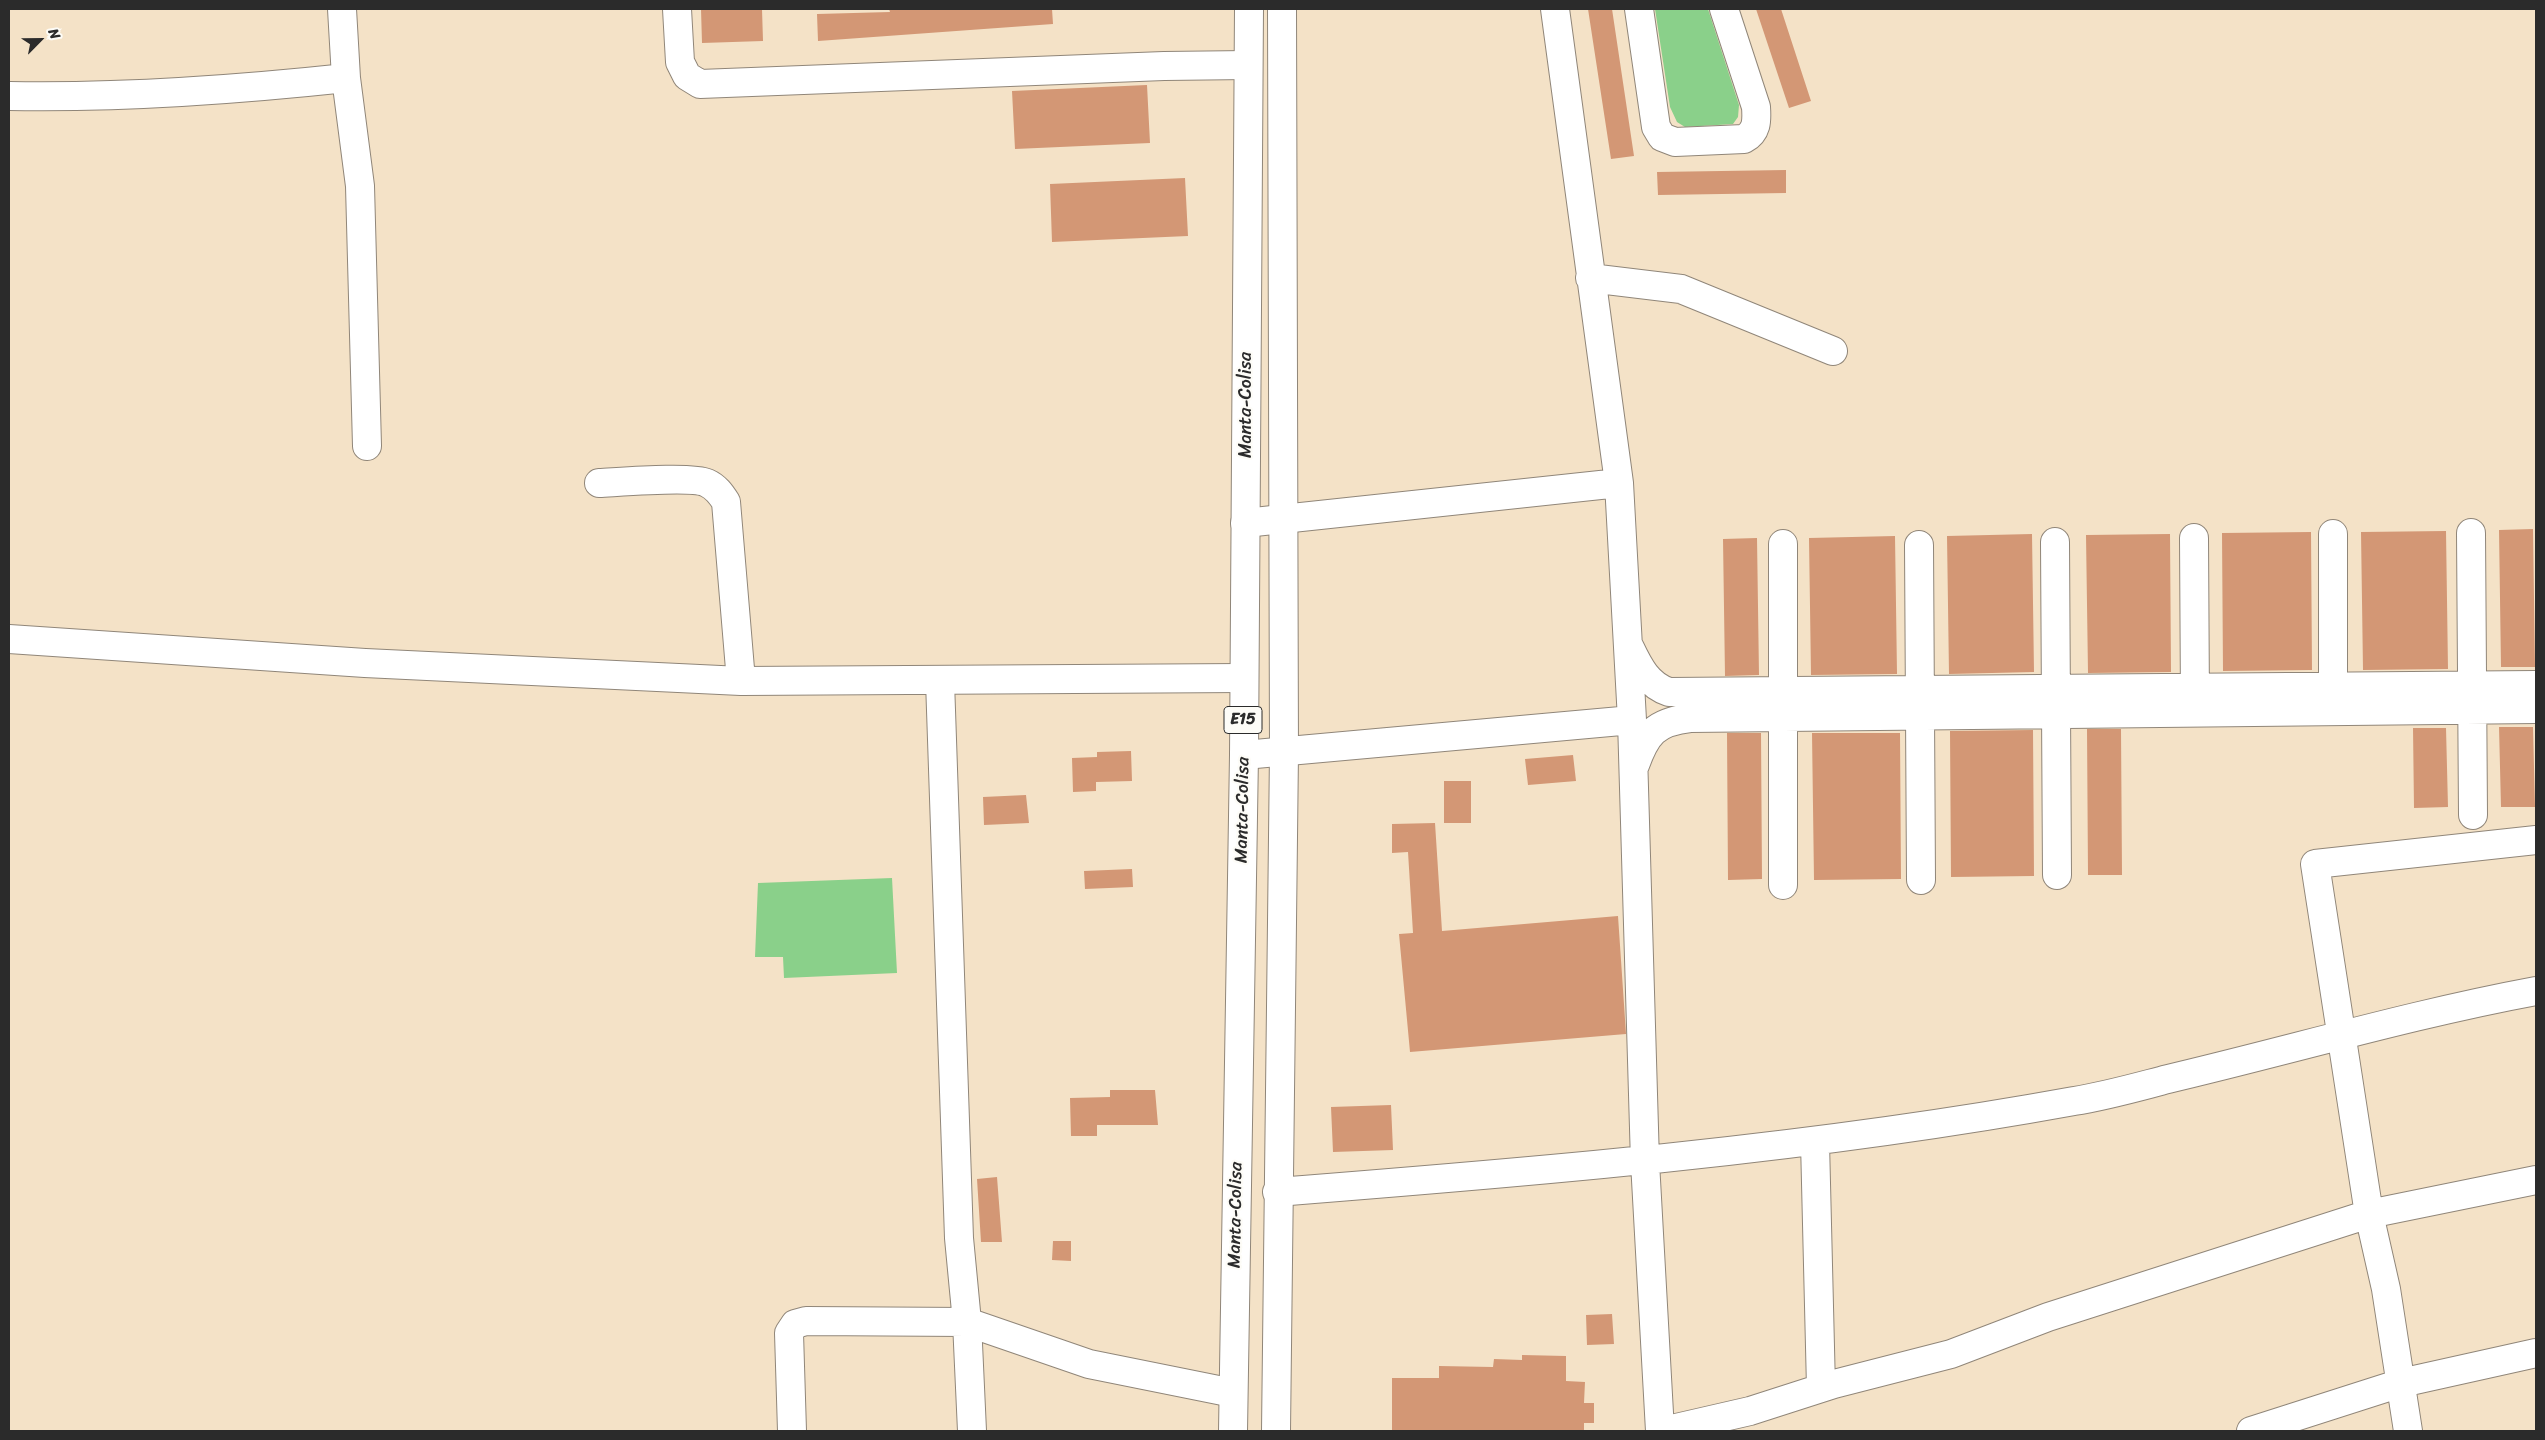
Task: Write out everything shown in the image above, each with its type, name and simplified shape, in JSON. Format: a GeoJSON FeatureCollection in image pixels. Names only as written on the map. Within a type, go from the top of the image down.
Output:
{"type":"FeatureCollection","features":[{"type":"Feature","properties":{"kind":"main road"},"geometry":{"type":"LineString","coordinates":[[342,9],[346,78],[360,186],[367,446]]}},
{"type":"Feature","properties":{"kind":"main road"},"geometry":{"type":"LineString","coordinates":[[677,9],[680,62],[687,76],[700,84],[1164,66],[1248,65]]}},
{"type":"Feature","properties":{"kind":"main road","name":"E15"},"geometry":{"type":"LineString","coordinates":[[1276,1431],[1277,1192],[1284,752],[1282,9]]}},
{"type":"Feature","properties":{"kind":"main road"},"geometry":{"type":"LineString","coordinates":[[1554,9],[1619,483],[1634,769],[1645,1162],[1662,1431],[1750,1411],[1821,1388],[1951,1354],[2048,1317],[2369,1214],[2536,1180]]}},
{"type":"Feature","properties":{"kind":"main road"},"geometry":{"type":"LineString","coordinates":[[1638,9],[1656,127],[1662,138],[1675,142],[1744,139],[1752,134],[1757,124],[1756,108],[1724,9]]}},
{"type":"Feature","properties":{"kind":"main road","name":"Manta-Colisa"},"geometry":{"type":"LineString","coordinates":[[1233,1431],[1244,755],[1248,65],[1246,10]]}},
{"type":"Feature","properties":{"kind":"main road"},"geometry":{"type":"LineString","coordinates":[[9,96],[98,96],[279,85],[346,78]]}},
{"type":"Feature","properties":{"kind":"main road"},"geometry":{"type":"LineString","coordinates":[[1590,278],[1682,290],[1833,351]]}},
{"type":"Feature","properties":{"kind":"main road"},"geometry":{"type":"LineString","coordinates":[[599,483],[699,480],[715,488],[721,495],[726,502],[741,681]]}},
{"type":"Feature","properties":{"kind":"main road"},"geometry":{"type":"LineString","coordinates":[[1245,523],[1619,483]]}},
{"type":"Feature","properties":{"kind":"main road"},"geometry":{"type":"LineString","coordinates":[[2471,533],[2473,815]]}},
{"type":"Feature","properties":{"kind":"main road"},"geometry":{"type":"LineString","coordinates":[[2333,534],[2333,698]]}},
{"type":"Feature","properties":{"kind":"main road"},"geometry":{"type":"LineString","coordinates":[[2194,538],[2195,699]]}},
{"type":"Feature","properties":{"kind":"main road"},"geometry":{"type":"LineString","coordinates":[[2056,542],[2057,875]]}},
{"type":"Feature","properties":{"kind":"main road"},"geometry":{"type":"LineString","coordinates":[[1783,544],[1783,885]]}},
{"type":"Feature","properties":{"kind":"main road"},"geometry":{"type":"LineString","coordinates":[[1919,545],[1921,880]]}},
{"type":"Feature","properties":{"kind":"main road"},"geometry":{"type":"LineString","coordinates":[[9,639],[365,663],[741,681],[1243,678]]}},
{"type":"Feature","properties":{"kind":"main road"},"geometry":{"type":"LineString","coordinates":[[1628,644],[1645,676],[1660,689],[1695,705],[2471,697],[2536,685]]}},
{"type":"Feature","properties":{"kind":"main road"},"geometry":{"type":"LineString","coordinates":[[940,681],[959,1238],[967,1322],[972,1431]]}},
{"type":"Feature","properties":{"kind":"main road"},"geometry":{"type":"LineString","coordinates":[[2471,697],[2536,709]]}},
{"type":"Feature","properties":{"kind":"main road"},"geometry":{"type":"LineString","coordinates":[[1634,769],[1650,733],[1695,705]]}},
{"type":"Feature","properties":{"kind":"main road"},"geometry":{"type":"LineString","coordinates":[[1244,755],[1632,720]]}},
{"type":"Feature","properties":{"kind":"main road"},"geometry":{"type":"LineString","coordinates":[[2408,1431],[2386,1289],[2369,1214],[2315,864],[2536,840]]}},
{"type":"Feature","properties":{"kind":"main road"},"geometry":{"type":"LineString","coordinates":[[1277,1192],[1645,1162],[1815,1142],[2077,1101],[2252,1060],[2342,1035],[2536,990]]}},
{"type":"Feature","properties":{"kind":"main road"},"geometry":{"type":"LineString","coordinates":[[1815,1142],[1821,1388]]}},
{"type":"Feature","properties":{"kind":"main road"},"geometry":{"type":"LineString","coordinates":[[792,1431],[789,1333],[795,1324],[806,1321],[967,1322],[1089,1364],[1233,1393]]}},
{"type":"Feature","properties":{"kind":"main road"},"geometry":{"type":"LineString","coordinates":[[2251,1431],[2400,1383],[2536,1353]]}},
{"type":"Feature","properties":{"kind":"green space"},"geometry":{"type":"Polygon","coordinates":[[[1655,9],[1708,9],[1739,105],[1738,117],[1733,124],[1685,127],[1677,122],[1670,107],[1655,9]]]}},
{"type":"Feature","properties":{"kind":"green space"},"geometry":{"type":"Polygon","coordinates":[[[892,878],[897,973],[784,978],[783,957],[755,957],[758,883],[892,878]]]}},
{"type":"Feature","properties":{"kind":"building"},"geometry":{"type":"Polygon","coordinates":[[[701,9],[762,9],[763,41],[702,43],[701,9]]]}},
{"type":"Feature","properties":{"kind":"building"},"geometry":{"type":"Polygon","coordinates":[[[889,9],[1052,9],[1053,24],[818,41],[817,14],[890,12],[889,9]]]}},
{"type":"Feature","properties":{"kind":"building"},"geometry":{"type":"Polygon","coordinates":[[[1588,9],[1612,9],[1634,156],[1611,159],[1588,9]]]}},
{"type":"Feature","properties":{"kind":"building"},"geometry":{"type":"Polygon","coordinates":[[[1756,9],[1781,9],[1811,101],[1789,108],[1756,9]]]}},
{"type":"Feature","properties":{"kind":"building"},"geometry":{"type":"Polygon","coordinates":[[[1147,85],[1150,143],[1015,149],[1012,91],[1147,85]]]}},
{"type":"Feature","properties":{"kind":"building"},"geometry":{"type":"Polygon","coordinates":[[[1786,170],[1786,193],[1658,195],[1657,172],[1786,170]]]}},
{"type":"Feature","properties":{"kind":"building"},"geometry":{"type":"Polygon","coordinates":[[[1185,178],[1188,236],[1052,242],[1050,184],[1185,178]]]}},
{"type":"Feature","properties":{"kind":"building"},"geometry":{"type":"Polygon","coordinates":[[[2533,529],[2535,667],[2501,667],[2499,530],[2533,529]]]}},
{"type":"Feature","properties":{"kind":"building"},"geometry":{"type":"Polygon","coordinates":[[[2446,531],[2448,669],[2363,670],[2361,532],[2446,531]]]}},
{"type":"Feature","properties":{"kind":"building"},"geometry":{"type":"Polygon","coordinates":[[[2311,532],[2312,670],[2223,671],[2222,533],[2311,532]]]}},
{"type":"Feature","properties":{"kind":"building"},"geometry":{"type":"Polygon","coordinates":[[[2032,534],[2034,672],[1949,674],[1947,536],[2032,534]]]}},
{"type":"Feature","properties":{"kind":"building"},"geometry":{"type":"Polygon","coordinates":[[[2170,534],[2171,672],[2088,673],[2086,535],[2170,534]]]}},
{"type":"Feature","properties":{"kind":"building"},"geometry":{"type":"Polygon","coordinates":[[[1895,536],[1897,674],[1811,675],[1809,538],[1895,536]]]}},
{"type":"Feature","properties":{"kind":"building"},"geometry":{"type":"Polygon","coordinates":[[[1757,538],[1759,675],[1725,676],[1723,539],[1757,538]]]}},
{"type":"Feature","properties":{"kind":"building"},"geometry":{"type":"Polygon","coordinates":[[[2499,727],[2533,727],[2535,807],[2501,807],[2499,727]]]}},
{"type":"Feature","properties":{"kind":"building"},"geometry":{"type":"Polygon","coordinates":[[[2413,728],[2446,728],[2448,807],[2414,808],[2413,728]]]}},
{"type":"Feature","properties":{"kind":"building"},"geometry":{"type":"Polygon","coordinates":[[[2087,729],[2121,729],[2122,875],[2088,875],[2087,729]]]}},
{"type":"Feature","properties":{"kind":"building"},"geometry":{"type":"Polygon","coordinates":[[[2033,730],[2034,876],[1951,877],[1950,731],[2033,730]]]}},
{"type":"Feature","properties":{"kind":"building"},"geometry":{"type":"Polygon","coordinates":[[[1727,733],[1761,733],[1762,879],[1728,880],[1727,733]]]}},
{"type":"Feature","properties":{"kind":"building"},"geometry":{"type":"Polygon","coordinates":[[[1812,733],[1900,733],[1901,879],[1814,880],[1812,733]]]}},
{"type":"Feature","properties":{"kind":"building"},"geometry":{"type":"Polygon","coordinates":[[[1131,751],[1132,781],[1096,782],[1096,791],[1073,792],[1072,758],[1097,757],[1097,752],[1131,751]]]}},
{"type":"Feature","properties":{"kind":"building"},"geometry":{"type":"Polygon","coordinates":[[[1573,755],[1576,781],[1528,785],[1525,759],[1573,755]]]}},
{"type":"Feature","properties":{"kind":"building"},"geometry":{"type":"Polygon","coordinates":[[[1444,781],[1471,781],[1471,823],[1444,823],[1444,781]]]}},
{"type":"Feature","properties":{"kind":"building"},"geometry":{"type":"Polygon","coordinates":[[[1026,795],[1029,823],[984,825],[983,797],[1026,795]]]}},
{"type":"Feature","properties":{"kind":"building"},"geometry":{"type":"Polygon","coordinates":[[[1435,823],[1442,931],[1618,916],[1626,1034],[1410,1052],[1399,934],[1413,933],[1408,852],[1392,853],[1392,824],[1435,823]]]}},
{"type":"Feature","properties":{"kind":"building"},"geometry":{"type":"Polygon","coordinates":[[[1132,869],[1133,887],[1085,889],[1084,871],[1132,869]]]}},
{"type":"Feature","properties":{"kind":"building"},"geometry":{"type":"Polygon","coordinates":[[[1110,1090],[1155,1090],[1158,1125],[1097,1125],[1097,1136],[1071,1136],[1070,1098],[1110,1097],[1110,1090]]]}},
{"type":"Feature","properties":{"kind":"building"},"geometry":{"type":"Polygon","coordinates":[[[1391,1105],[1393,1150],[1333,1152],[1331,1107],[1391,1105]]]}},
{"type":"Feature","properties":{"kind":"building"},"geometry":{"type":"Polygon","coordinates":[[[997,1177],[1002,1242],[981,1242],[977,1179],[997,1177]]]}},
{"type":"Feature","properties":{"kind":"building"},"geometry":{"type":"Polygon","coordinates":[[[1053,1241],[1071,1241],[1071,1261],[1052,1260],[1053,1241]]]}},
{"type":"Feature","properties":{"kind":"building"},"geometry":{"type":"Polygon","coordinates":[[[1612,1314],[1614,1344],[1587,1345],[1586,1315],[1612,1314]]]}},
{"type":"Feature","properties":{"kind":"building"},"geometry":{"type":"Polygon","coordinates":[[[1522,1355],[1566,1356],[1566,1381],[1585,1382],[1584,1403],[1594,1403],[1594,1423],[1584,1423],[1584,1431],[1392,1431],[1392,1378],[1439,1378],[1439,1366],[1493,1367],[1494,1359],[1522,1360],[1522,1355]]]}}]}
